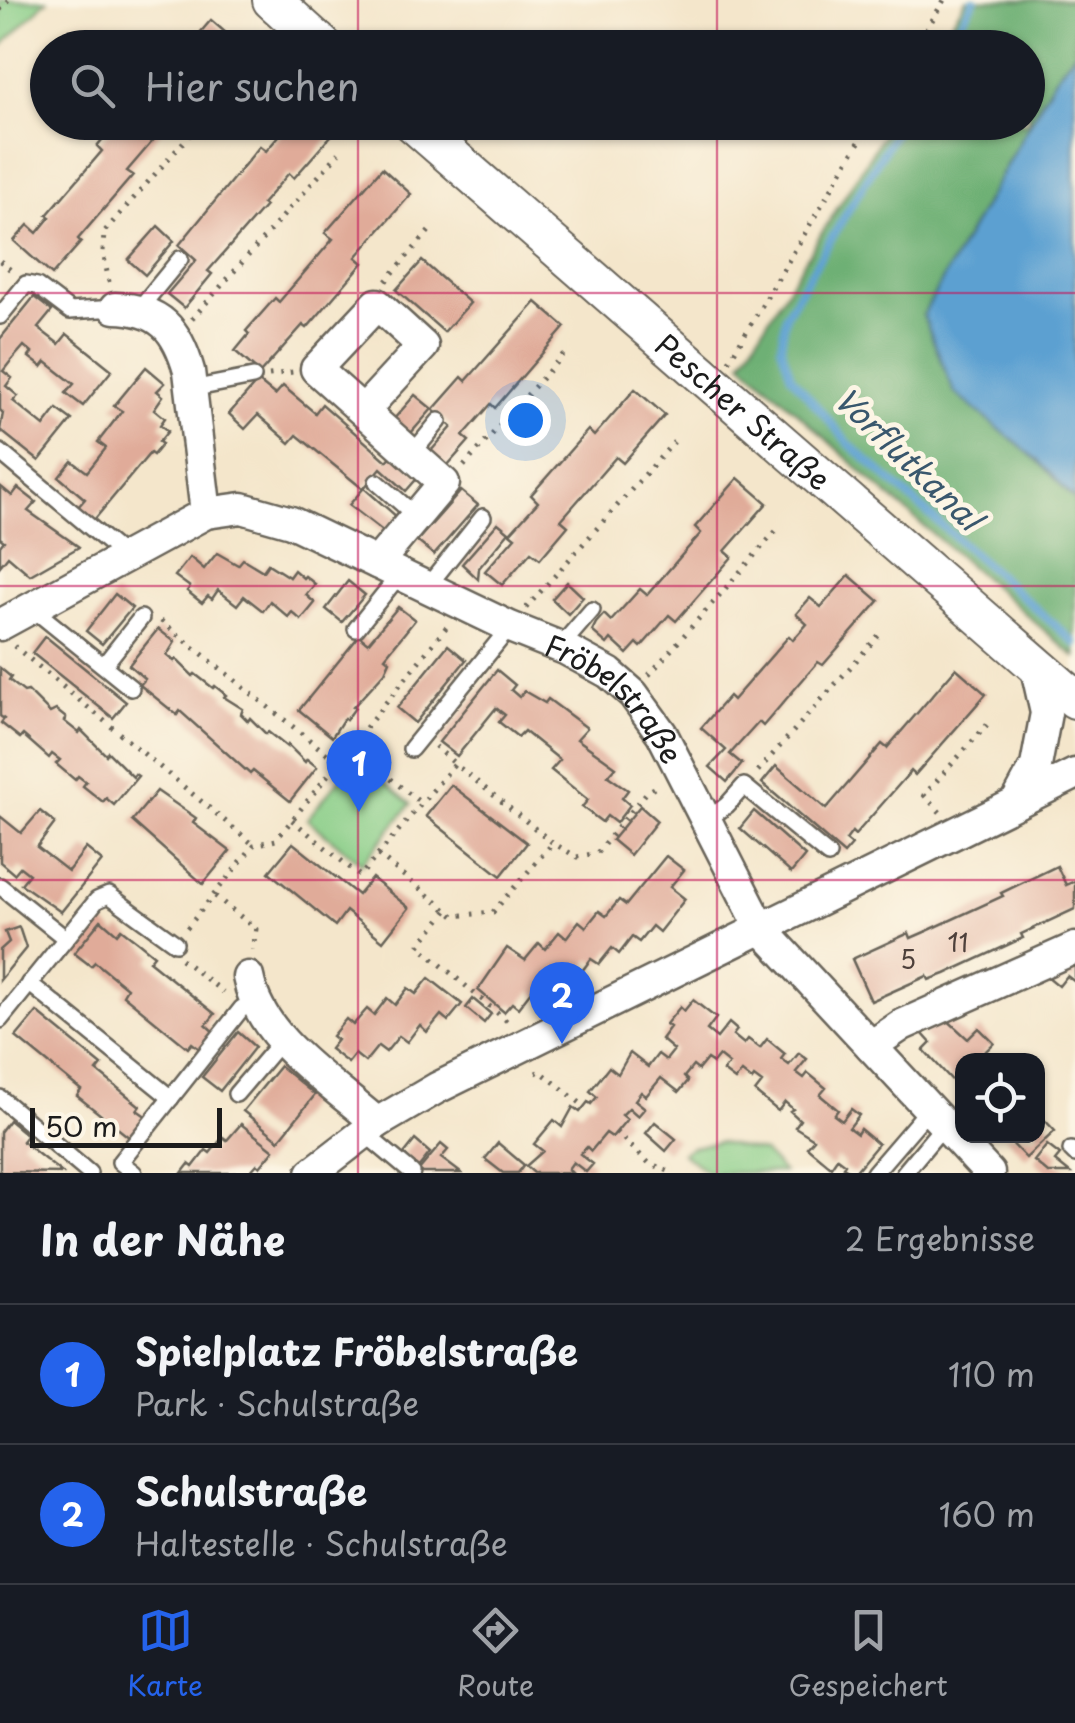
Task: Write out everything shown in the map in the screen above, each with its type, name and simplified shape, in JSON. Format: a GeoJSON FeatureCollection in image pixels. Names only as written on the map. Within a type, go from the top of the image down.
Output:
{"type":"FeatureCollection","features":[{"type":"Feature","properties":{"kind":"street"},"geometry":{"type":"LineString","coordinates":[[272,0],[305,30]]}},
{"type":"Feature","properties":{"kind":"street","name":"Pescher Straße"},"geometry":{"type":"LineString","coordinates":[[433,140],[1075,699]]}},
{"type":"Feature","properties":{"kind":"street"},"geometry":{"type":"LineString","coordinates":[[363,411],[423,346],[377,304],[316,369],[363,411],[412,454],[444,483],[416,516],[401,575]]}},
{"type":"Feature","properties":{"kind":"street"},"geometry":{"type":"LineString","coordinates":[[127,308],[166,324],[176,336],[189,370],[206,514]]}},
{"type":"Feature","properties":{"kind":"street","name":"Fröbelstraße"},"geometry":{"type":"LineString","coordinates":[[0,625],[206,514],[242,508],[274,517],[609,673],[633,694],[662,734],[761,928],[989,1173]]}},
{"type":"Feature","properties":{"kind":"street"},"geometry":{"type":"LineString","coordinates":[[1016,803],[1036,766],[1046,713],[1035,664]]}},
{"type":"Feature","properties":{"kind":"street"},"geometry":{"type":"LineString","coordinates":[[312,1173],[370,1128],[437,1088],[1075,774]]}},
{"type":"Feature","properties":{"kind":"street"},"geometry":{"type":"LineString","coordinates":[[871,1046],[902,1026],[1075,948]]}},
{"type":"Feature","properties":{"kind":"street"},"geometry":{"type":"LineString","coordinates":[[248,977],[259,1012],[370,1128]]}},
{"type":"Feature","properties":{"kind":"lane"},"geometry":{"type":"LineString","coordinates":[[0,316],[26,284],[37,286],[70,311],[127,308],[180,259]]}},
{"type":"Feature","properties":{"kind":"lane"},"geometry":{"type":"LineString","coordinates":[[191,388],[253,377]]}},
{"type":"Feature","properties":{"kind":"lane"},"geometry":{"type":"LineString","coordinates":[[412,454],[440,421]]}},
{"type":"Feature","properties":{"kind":"lane"},"geometry":{"type":"LineString","coordinates":[[0,452],[126,556]]}},
{"type":"Feature","properties":{"kind":"lane"},"geometry":{"type":"LineString","coordinates":[[376,482],[416,516]]}},
{"type":"Feature","properties":{"kind":"lane"},"geometry":{"type":"LineString","coordinates":[[356,629],[401,575],[483,518]]}},
{"type":"Feature","properties":{"kind":"lane"},"geometry":{"type":"LineString","coordinates":[[32,608],[131,688]]}},
{"type":"Feature","properties":{"kind":"lane"},"geometry":{"type":"LineString","coordinates":[[560,647],[592,610]]}},
{"type":"Feature","properties":{"kind":"lane"},"geometry":{"type":"LineString","coordinates":[[104,665],[144,614]]}},
{"type":"Feature","properties":{"kind":"lane"},"geometry":{"type":"LineString","coordinates":[[411,749],[510,626]]}},
{"type":"Feature","properties":{"kind":"lane"},"geometry":{"type":"LineString","coordinates":[[706,821],[744,786],[828,855]]}},
{"type":"Feature","properties":{"kind":"lane"},"geometry":{"type":"LineString","coordinates":[[0,886],[65,938]]}},
{"type":"Feature","properties":{"kind":"lane"},"geometry":{"type":"LineString","coordinates":[[0,1020],[97,900],[110,895],[174,944]]}},
{"type":"Feature","properties":{"kind":"lane"},"geometry":{"type":"LineString","coordinates":[[30,983],[171,1098]]}},
{"type":"Feature","properties":{"kind":"lane"},"geometry":{"type":"LineString","coordinates":[[134,1173],[115,1167],[242,1008]]}},
{"type":"Feature","properties":{"kind":"lane"},"geometry":{"type":"LineString","coordinates":[[236,1094],[282,1040]]}},
{"type":"Feature","properties":{"kind":"lane"},"geometry":{"type":"LineString","coordinates":[[0,1098],[89,1173]]}},
{"type":"Feature","properties":{"kind":"lane"},"geometry":{"type":"LineString","coordinates":[[874,1173],[937,1117]]}},
{"type":"Feature","properties":{"kind":"lane"},"geometry":{"type":"LineString","coordinates":[[904,1173],[937,1117]]}},
{"type":"Feature","properties":{"kind":"lane"},"geometry":{"type":"LineString","coordinates":[[370,1128],[412,1173]]}},
{"type":"Feature","properties":{"kind":"path"},"geometry":{"type":"LineString","coordinates":[[0,10],[8,0]]}},
{"type":"Feature","properties":{"kind":"path"},"geometry":{"type":"LineString","coordinates":[[926,30],[944,0]]}},
{"type":"Feature","properties":{"kind":"path"},"geometry":{"type":"LineString","coordinates":[[127,308],[103,252],[104,232],[185,140]]}},
{"type":"Feature","properties":{"kind":"path"},"geometry":{"type":"LineString","coordinates":[[728,362],[860,140]]}},
{"type":"Feature","properties":{"kind":"path"},"geometry":{"type":"LineString","coordinates":[[176,336],[339,153]]}},
{"type":"Feature","properties":{"kind":"path"},"geometry":{"type":"LineString","coordinates":[[377,304],[378,290],[430,230]]}},
{"type":"Feature","properties":{"kind":"path"},"geometry":{"type":"LineString","coordinates":[[444,483],[568,349]]}},
{"type":"Feature","properties":{"kind":"path"},"geometry":{"type":"LineString","coordinates":[[253,377],[316,369]]}},
{"type":"Feature","properties":{"kind":"path"},"geometry":{"type":"LineString","coordinates":[[510,626],[674,442]]}},
{"type":"Feature","properties":{"kind":"path"},"geometry":{"type":"LineString","coordinates":[[633,694],[776,531]]}},
{"type":"Feature","properties":{"kind":"path"},"geometry":{"type":"LineString","coordinates":[[242,1008],[171,951],[174,944],[254,845],[276,840],[465,605]]}},
{"type":"Feature","properties":{"kind":"path"},"geometry":{"type":"LineString","coordinates":[[144,614],[337,762]]}},
{"type":"Feature","properties":{"kind":"path"},"geometry":{"type":"LineString","coordinates":[[0,634],[254,845]]}},
{"type":"Feature","properties":{"kind":"path"},"geometry":{"type":"LineString","coordinates":[[744,786],[879,635]]}},
{"type":"Feature","properties":{"kind":"path"},"geometry":{"type":"LineString","coordinates":[[958,831],[924,795],[987,725]]}},
{"type":"Feature","properties":{"kind":"path"},"geometry":{"type":"LineString","coordinates":[[350,746],[422,804]]}},
{"type":"Feature","properties":{"kind":"path"},"geometry":{"type":"LineString","coordinates":[[292,820],[360,876],[455,764],[552,843],[576,857],[597,854],[647,792],[682,774]]}},
{"type":"Feature","properties":{"kind":"path"},"geometry":{"type":"LineString","coordinates":[[378,855],[454,916],[493,912],[552,843]]}},
{"type":"Feature","properties":{"kind":"path"},"geometry":{"type":"LineString","coordinates":[[214,895],[256,929],[248,977]]}},
{"type":"Feature","properties":{"kind":"path"},"geometry":{"type":"LineString","coordinates":[[447,911],[418,946],[513,1026],[527,1044]]}},
{"type":"Feature","properties":{"kind":"path"},"geometry":{"type":"LineString","coordinates":[[527,1076],[540,1071],[584,1106]]}},
{"type":"Feature","properties":{"kind":"path"},"geometry":{"type":"LineString","coordinates":[[616,1132],[650,1164],[673,1173]]}},
{"type":"Feature","properties":{"kind":"green space"},"geometry":{"type":"Polygon","coordinates":[[[0,0],[47,0],[0,48],[0,0]]]}},
{"type":"Feature","properties":{"kind":"green space"},"geometry":{"type":"Polygon","coordinates":[[[966,0],[1075,0],[1075,52],[1045,95],[1045,30],[947,30],[966,0]]]}},
{"type":"Feature","properties":{"kind":"green space"},"geometry":{"type":"Polygon","coordinates":[[[879,140],[1020,140],[923,315],[1038,461],[1075,500],[1075,657],[883,491],[742,362],[879,140]]]}},
{"type":"Feature","properties":{"kind":"green space"},"geometry":{"type":"Polygon","coordinates":[[[356,759],[411,804],[362,864],[307,819],[356,759]]]}},
{"type":"Feature","properties":{"kind":"green space"},"geometry":{"type":"Polygon","coordinates":[[[718,1142],[763,1152],[783,1172],[709,1173],[682,1153],[691,1147],[718,1142]]]}},
{"type":"Feature","properties":{"kind":"water"},"geometry":{"type":"Polygon","coordinates":[[[1075,52],[1075,500],[1038,461],[954,392],[923,315],[1020,140],[1045,140],[1045,95],[1075,52]]]}},
{"type":"Feature","properties":{"kind":"building"},"geometry":{"type":"Polygon","coordinates":[[[211,20],[223,30],[202,30],[211,20]]]}},
{"type":"Feature","properties":{"kind":"building"},"geometry":{"type":"Polygon","coordinates":[[[102,140],[154,140],[127,171],[133,175],[52,275],[14,241],[28,225],[37,233],[50,217],[47,215],[102,151],[97,146],[102,140]]]}},
{"type":"Feature","properties":{"kind":"building"},"geometry":{"type":"Polygon","coordinates":[[[275,140],[327,140],[294,178],[289,173],[262,204],[265,206],[208,271],[212,274],[184,308],[167,294],[196,260],[179,245],[260,146],[266,151],[275,140]]]}},
{"type":"Feature","properties":{"kind":"building"},"geometry":{"type":"Polygon","coordinates":[[[382,168],[411,194],[356,257],[363,263],[307,328],[303,325],[260,373],[235,351],[249,334],[246,331],[275,298],[279,302],[333,239],[325,233],[382,168]]]}},
{"type":"Feature","properties":{"kind":"building"},"geometry":{"type":"Polygon","coordinates":[[[158,226],[174,241],[145,275],[128,260],[158,226]]]}},
{"type":"Feature","properties":{"kind":"building"},"geometry":{"type":"Polygon","coordinates":[[[422,261],[470,303],[444,332],[396,290],[422,261]]]}},
{"type":"Feature","properties":{"kind":"building"},"geometry":{"type":"Polygon","coordinates":[[[34,297],[52,311],[38,328],[59,344],[67,334],[112,370],[83,406],[66,393],[74,384],[46,362],[42,367],[29,357],[32,353],[24,346],[10,362],[3,371],[12,378],[6,386],[18,396],[13,401],[44,426],[57,409],[72,420],[39,461],[0,430],[0,339],[34,297]]]}},
{"type":"Feature","properties":{"kind":"building"},"geometry":{"type":"Polygon","coordinates":[[[536,302],[565,327],[495,408],[491,404],[463,436],[469,441],[447,466],[430,452],[452,427],[433,410],[462,377],[466,381],[536,302]]]}},
{"type":"Feature","properties":{"kind":"building"},"geometry":{"type":"Polygon","coordinates":[[[146,367],[165,383],[157,391],[163,396],[154,409],[165,418],[160,425],[168,431],[153,455],[150,453],[94,520],[78,507],[85,499],[59,477],[72,461],[87,472],[106,448],[98,442],[122,411],[114,406],[146,367]]]}},
{"type":"Feature","properties":{"kind":"building"},"geometry":{"type":"Polygon","coordinates":[[[258,381],[275,395],[283,386],[315,413],[322,404],[387,461],[395,452],[420,475],[406,491],[381,468],[364,488],[397,517],[384,532],[349,505],[363,489],[297,435],[290,443],[258,415],[245,429],[229,414],[258,381]]]}},
{"type":"Feature","properties":{"kind":"building"},"geometry":{"type":"Polygon","coordinates":[[[635,389],[665,415],[623,463],[616,457],[561,520],[568,526],[540,559],[531,552],[502,585],[485,571],[515,537],[510,533],[538,502],[531,495],[588,430],[594,436],[635,389]]]}},
{"type":"Feature","properties":{"kind":"building"},"geometry":{"type":"Polygon","coordinates":[[[415,395],[432,409],[410,434],[393,420],[415,395]]]}},
{"type":"Feature","properties":{"kind":"building"},"geometry":{"type":"Polygon","coordinates":[[[738,478],[767,503],[725,551],[732,557],[676,621],[669,615],[641,647],[637,643],[627,654],[611,639],[607,644],[592,631],[604,614],[611,621],[640,589],[647,595],[701,533],[695,527],[738,478]]]}},
{"type":"Feature","properties":{"kind":"building"},"geometry":{"type":"Polygon","coordinates":[[[0,486],[12,496],[18,488],[36,502],[28,511],[79,547],[30,575],[8,556],[0,566],[0,546],[4,541],[0,538],[0,486]]]}},
{"type":"Feature","properties":{"kind":"building"},"geometry":{"type":"Polygon","coordinates":[[[461,491],[478,505],[434,555],[417,541],[461,491]]]}},
{"type":"Feature","properties":{"kind":"building"},"geometry":{"type":"Polygon","coordinates":[[[498,523],[509,532],[479,568],[478,579],[462,564],[498,523]]]}},
{"type":"Feature","properties":{"kind":"building"},"geometry":{"type":"Polygon","coordinates":[[[217,553],[238,565],[243,559],[263,571],[268,564],[289,577],[294,570],[315,584],[306,595],[315,603],[301,620],[292,612],[288,617],[270,601],[263,611],[244,596],[237,605],[218,590],[212,599],[208,596],[202,603],[175,576],[190,557],[204,569],[217,553]]]}},
{"type":"Feature","properties":{"kind":"building"},"geometry":{"type":"Polygon","coordinates":[[[849,575],[879,601],[823,665],[818,662],[763,726],[759,722],[730,754],[742,764],[727,782],[710,767],[726,750],[701,728],[729,696],[733,700],[789,636],[793,640],[807,624],[796,614],[810,598],[821,607],[849,575]]]}},
{"type":"Feature","properties":{"kind":"building"},"geometry":{"type":"Polygon","coordinates":[[[348,581],[365,595],[342,622],[326,609],[348,581]]]}},
{"type":"Feature","properties":{"kind":"building"},"geometry":{"type":"Polygon","coordinates":[[[567,582],[583,597],[568,614],[552,599],[567,582]]]}},
{"type":"Feature","properties":{"kind":"building"},"geometry":{"type":"Polygon","coordinates":[[[115,594],[132,608],[102,644],[86,631],[115,594]]]}},
{"type":"Feature","properties":{"kind":"building"},"geometry":{"type":"Polygon","coordinates":[[[398,607],[415,620],[385,657],[390,661],[385,672],[332,737],[299,710],[359,636],[368,643],[398,607]]]}},
{"type":"Feature","properties":{"kind":"building"},"geometry":{"type":"Polygon","coordinates":[[[158,629],[175,642],[167,655],[193,676],[215,686],[243,709],[241,714],[248,721],[250,718],[266,734],[317,767],[290,801],[253,771],[250,774],[180,711],[177,715],[140,685],[145,679],[129,665],[158,629]]]}},
{"type":"Feature","properties":{"kind":"building"},"geometry":{"type":"Polygon","coordinates":[[[45,636],[126,702],[113,718],[32,653],[45,636]]]}},
{"type":"Feature","properties":{"kind":"building"},"geometry":{"type":"Polygon","coordinates":[[[448,645],[466,660],[415,723],[397,708],[448,645]]]}},
{"type":"Feature","properties":{"kind":"building"},"geometry":{"type":"Polygon","coordinates":[[[0,668],[50,713],[56,710],[66,718],[64,721],[79,733],[81,730],[133,777],[138,776],[114,805],[106,798],[103,802],[83,786],[86,782],[78,776],[75,780],[56,764],[60,760],[52,754],[49,758],[23,735],[20,738],[1,723],[4,719],[0,716],[0,668]]]}},
{"type":"Feature","properties":{"kind":"building"},"geometry":{"type":"Polygon","coordinates":[[[956,668],[986,694],[915,775],[911,771],[855,835],[852,832],[846,840],[852,845],[844,854],[762,783],[776,766],[826,809],[882,744],[887,748],[956,668]]]}},
{"type":"Feature","properties":{"kind":"building"},"geometry":{"type":"Polygon","coordinates":[[[497,670],[515,685],[511,690],[519,697],[524,691],[545,703],[548,699],[587,728],[577,739],[616,767],[608,776],[628,790],[622,798],[630,805],[616,823],[607,816],[602,822],[582,807],[588,800],[551,770],[560,760],[524,731],[518,737],[499,722],[505,715],[496,708],[457,756],[439,742],[497,670]]]}},
{"type":"Feature","properties":{"kind":"building"},"geometry":{"type":"Polygon","coordinates":[[[451,785],[527,843],[501,876],[426,816],[451,785]]]}},
{"type":"Feature","properties":{"kind":"building"},"geometry":{"type":"Polygon","coordinates":[[[157,791],[196,818],[193,823],[230,851],[203,884],[132,821],[157,791]]]}},
{"type":"Feature","properties":{"kind":"building"},"geometry":{"type":"Polygon","coordinates":[[[640,806],[657,821],[630,855],[612,840],[640,806]]]}},
{"type":"Feature","properties":{"kind":"building"},"geometry":{"type":"Polygon","coordinates":[[[40,811],[55,823],[37,847],[68,871],[86,848],[102,861],[61,912],[21,884],[29,874],[20,867],[14,874],[0,862],[0,816],[21,833],[40,811]]]}},
{"type":"Feature","properties":{"kind":"building"},"geometry":{"type":"Polygon","coordinates":[[[754,811],[805,856],[791,873],[740,828],[754,811]]]}},
{"type":"Feature","properties":{"kind":"building"},"geometry":{"type":"Polygon","coordinates":[[[293,843],[358,895],[372,878],[409,908],[383,941],[346,911],[335,926],[269,872],[293,843]]]}},
{"type":"Feature","properties":{"kind":"building"},"geometry":{"type":"Polygon","coordinates":[[[666,856],[684,870],[670,887],[685,899],[659,932],[652,926],[639,942],[632,937],[619,954],[612,948],[599,964],[591,959],[579,975],[571,970],[558,986],[551,981],[538,997],[531,991],[518,1008],[512,1003],[504,1012],[478,990],[507,948],[525,960],[539,943],[545,949],[559,932],[566,938],[579,921],[586,927],[599,911],[606,916],[619,900],[626,905],[666,856]]]}},
{"type":"Feature","properties":{"kind":"building"},"geometry":{"type":"Polygon","coordinates":[[[1057,866],[1066,885],[1075,881],[1075,909],[945,974],[929,980],[927,976],[871,1001],[852,959],[909,933],[911,938],[927,931],[1057,866]]]}},
{"type":"Feature","properties":{"kind":"building"},"geometry":{"type":"Polygon","coordinates":[[[101,920],[117,934],[121,929],[154,955],[149,961],[215,1014],[206,1025],[215,1033],[201,1050],[192,1043],[188,1048],[123,995],[127,988],[95,962],[91,966],[74,953],[101,920]]]}},
{"type":"Feature","properties":{"kind":"building"},"geometry":{"type":"Polygon","coordinates":[[[19,927],[26,948],[0,980],[0,950],[9,942],[5,932],[19,927]]]}},
{"type":"Feature","properties":{"kind":"building"},"geometry":{"type":"Polygon","coordinates":[[[1075,955],[1075,982],[1067,976],[1059,986],[1041,971],[1075,955]]]}},
{"type":"Feature","properties":{"kind":"building"},"geometry":{"type":"Polygon","coordinates":[[[429,978],[462,1004],[448,1021],[441,1015],[427,1032],[420,1025],[407,1042],[399,1036],[386,1052],[378,1046],[365,1062],[355,1054],[348,1063],[330,1049],[337,1040],[332,1036],[346,1019],[353,1025],[367,1009],[374,1015],[387,998],[395,1005],[408,988],[416,994],[429,978]]]}},
{"type":"Feature","properties":{"kind":"building"},"geometry":{"type":"Polygon","coordinates":[[[473,999],[491,1014],[484,1023],[466,1008],[473,999]]]}},
{"type":"Feature","properties":{"kind":"building"},"geometry":{"type":"Polygon","coordinates":[[[693,1000],[716,1018],[707,1030],[717,1038],[729,1023],[737,1030],[733,1035],[744,1044],[748,1039],[760,1048],[767,1039],[785,1054],[781,1059],[789,1065],[799,1053],[807,1059],[796,1072],[804,1078],[808,1073],[826,1088],[820,1095],[838,1110],[834,1115],[842,1121],[851,1109],[859,1115],[849,1128],[857,1134],[860,1129],[878,1144],[854,1173],[837,1158],[831,1167],[807,1147],[814,1139],[795,1127],[800,1120],[790,1111],[793,1109],[785,1102],[778,1111],[755,1092],[762,1083],[742,1072],[735,1080],[723,1071],[729,1064],[719,1056],[713,1063],[707,1059],[698,1070],[693,1066],[679,1092],[661,1078],[646,1096],[641,1092],[635,1100],[645,1108],[638,1116],[629,1108],[622,1115],[627,1119],[612,1137],[606,1133],[591,1151],[587,1147],[580,1154],[593,1164],[586,1172],[573,1162],[568,1169],[572,1173],[534,1173],[526,1166],[543,1151],[534,1144],[554,1120],[562,1127],[573,1107],[580,1112],[597,1097],[590,1091],[609,1067],[618,1074],[630,1053],[648,1067],[658,1054],[666,1060],[674,1050],[661,1039],[670,1027],[666,1024],[680,1007],[684,1011],[693,1000]]]}},
{"type":"Feature","properties":{"kind":"building"},"geometry":{"type":"Polygon","coordinates":[[[37,1012],[102,1065],[97,1071],[140,1106],[137,1110],[147,1117],[130,1138],[77,1096],[81,1090],[16,1037],[37,1012]]]}},
{"type":"Feature","properties":{"kind":"building"},"geometry":{"type":"Polygon","coordinates":[[[943,1016],[968,1039],[979,1028],[994,1043],[984,1053],[955,1053],[955,1083],[924,1050],[931,1043],[923,1034],[943,1016]]]}},
{"type":"Feature","properties":{"kind":"building"},"geometry":{"type":"Polygon","coordinates":[[[238,1032],[255,1047],[220,1091],[202,1077],[238,1032]]]}},
{"type":"Feature","properties":{"kind":"building"},"geometry":{"type":"Polygon","coordinates":[[[280,1066],[315,1095],[279,1140],[243,1111],[280,1066]]]}},
{"type":"Feature","properties":{"kind":"building"},"geometry":{"type":"Polygon","coordinates":[[[9,1120],[27,1135],[22,1141],[62,1173],[0,1172],[0,1132],[9,1120]]]}},
{"type":"Feature","properties":{"kind":"building"},"geometry":{"type":"Polygon","coordinates":[[[1045,1120],[1055,1131],[1045,1140],[1045,1120]]]}},
{"type":"Feature","properties":{"kind":"building"},"geometry":{"type":"Polygon","coordinates":[[[655,1122],[676,1139],[666,1151],[646,1133],[655,1122]]]}},
{"type":"Feature","properties":{"kind":"building"},"geometry":{"type":"Polygon","coordinates":[[[241,1124],[274,1150],[260,1167],[257,1164],[249,1173],[182,1173],[189,1164],[193,1167],[206,1150],[210,1153],[223,1137],[227,1140],[241,1124]]]}},
{"type":"Feature","properties":{"kind":"building"},"geometry":{"type":"Polygon","coordinates":[[[415,1140],[430,1153],[417,1169],[404,1154],[415,1140]]]}},
{"type":"Feature","properties":{"kind":"building"},"geometry":{"type":"Polygon","coordinates":[[[498,1143],[524,1165],[518,1173],[503,1173],[485,1159],[498,1143]]]}},
{"type":"Feature","properties":{"kind":"building"},"geometry":{"type":"Polygon","coordinates":[[[1012,1143],[1042,1143],[1026,1158],[1012,1143]]]}},
{"type":"Feature","properties":{"kind":"building"},"geometry":{"type":"Polygon","coordinates":[[[441,1144],[448,1150],[441,1158],[461,1173],[419,1170],[441,1144]]]}},
{"type":"Feature","properties":{"kind":"building"},"geometry":{"type":"Polygon","coordinates":[[[1047,1145],[1060,1155],[1055,1161],[1070,1173],[1048,1173],[1034,1161],[1047,1145]]]}},
{"type":"Feature","properties":{"kind":"waterway","name":"Vorflutkanal"},"geometry":{"type":"LineString","coordinates":[[956,30],[974,0]]}},
{"type":"Feature","properties":{"kind":"waterway","name":"Vorflutkanal"},"geometry":{"type":"LineString","coordinates":[[890,140],[786,314],[781,346],[791,376],[850,445],[1075,643]]}},
{"type":"Feature","properties":{"kind":"place","name":"Spielplatz Fröbelstraße"},"geometry":{"type":"Point","coordinates":[359,812]}},
{"type":"Feature","properties":{"kind":"place","name":"Schulstraße"},"geometry":{"type":"Point","coordinates":[562,1044]}}]}
